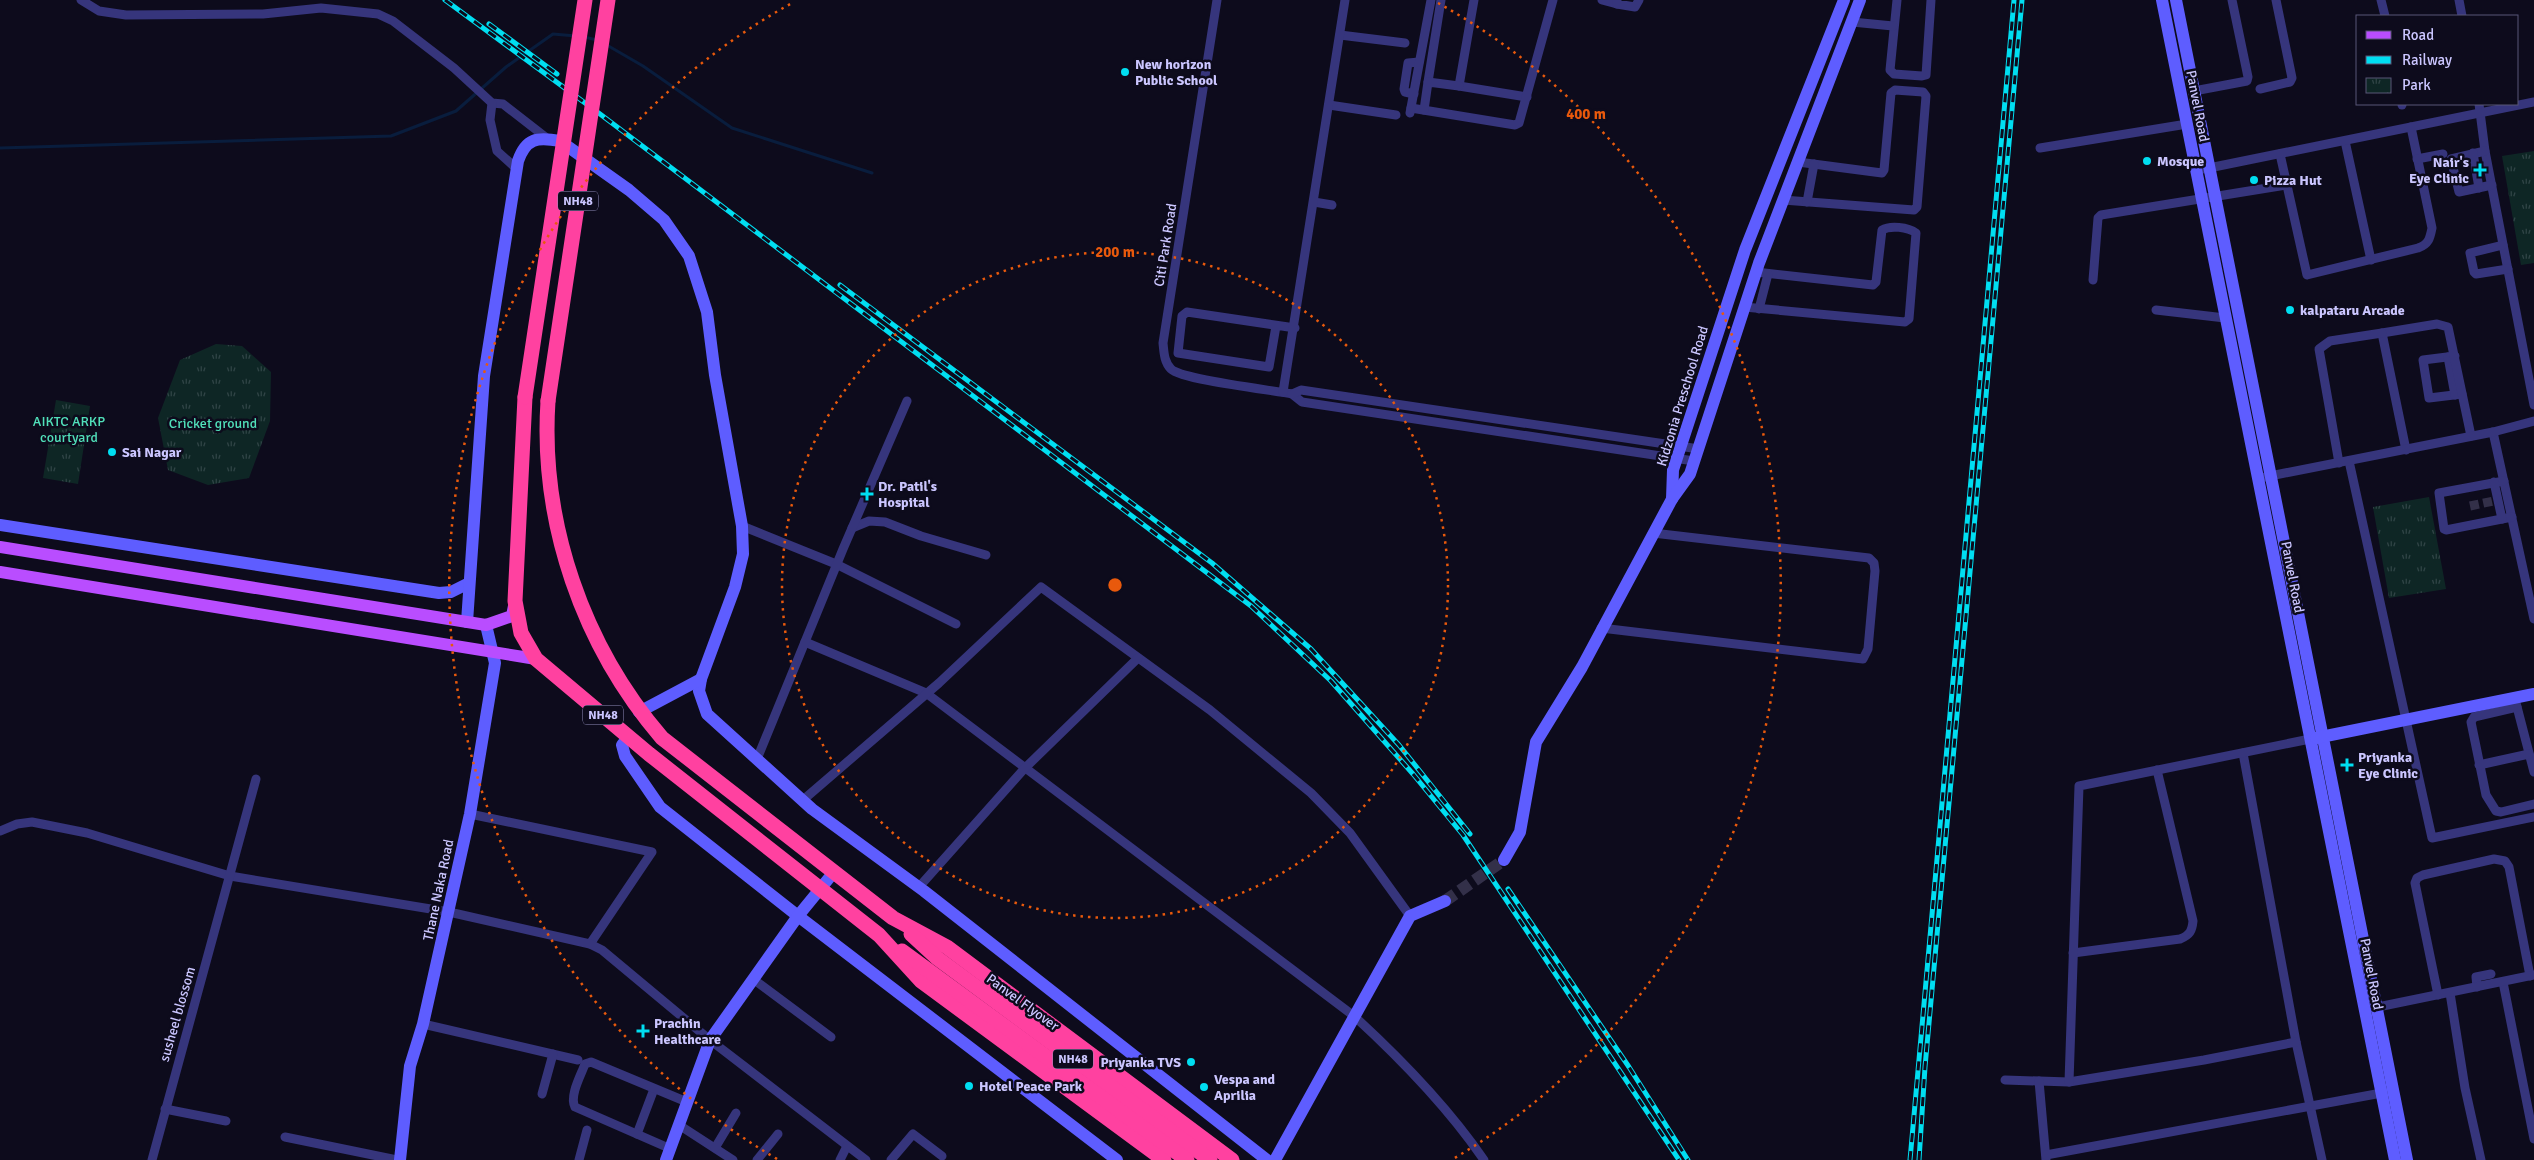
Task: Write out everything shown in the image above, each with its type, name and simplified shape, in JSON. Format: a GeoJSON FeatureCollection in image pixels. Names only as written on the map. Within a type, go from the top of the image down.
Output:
{"type":"FeatureCollection","features":[{"type":"Feature","properties":{"kind":"highway","name":"NH48"},"geometry":{"type":"LineString","coordinates":[[585,0],[525,397],[515,601],[521,633],[536,658],[628,737],[879,936]]}},
{"type":"Feature","properties":{"kind":"highway","name":"NH48"},"geometry":{"type":"LineString","coordinates":[[608,0],[548,401],[546,456],[549,486],[572,582],[610,667],[639,712],[662,738],[893,918]]}},
{"type":"Feature","properties":{"kind":"highway","name":"Panvel Flyover"},"geometry":{"type":"LineString","coordinates":[[893,918],[933,964],[1187,1160]]}},
{"type":"Feature","properties":{"kind":"highway"},"geometry":{"type":"LineString","coordinates":[[893,918],[947,947],[1232,1160]]}},
{"type":"Feature","properties":{"kind":"highway","name":"Panvel Flyover"},"geometry":{"type":"LineString","coordinates":[[879,936],[933,964],[1210,1160]]}},
{"type":"Feature","properties":{"kind":"highway"},"geometry":{"type":"LineString","coordinates":[[879,936],[921,981],[1164,1160]]}},
{"type":"Feature","properties":{"kind":"main road"},"geometry":{"type":"LineString","coordinates":[[0,547],[486,625],[512,616],[515,601]]}},
{"type":"Feature","properties":{"kind":"main road"},"geometry":{"type":"LineString","coordinates":[[0,572],[536,658]]}},
{"type":"Feature","properties":{"kind":"street"},"geometry":{"type":"LineString","coordinates":[[81,0],[99,11],[126,15],[263,14],[321,4],[378,14],[393,21],[454,68],[491,101],[503,104],[548,139]]}},
{"type":"Feature","properties":{"kind":"street","name":"Citi Park Road"},"geometry":{"type":"LineString","coordinates":[[1217,0],[1163,343],[1165,360],[1172,370],[1193,377],[1288,393]]}},
{"type":"Feature","properties":{"kind":"street"},"geometry":{"type":"LineString","coordinates":[[1288,393],[1295,328],[1345,0]]}},
{"type":"Feature","properties":{"kind":"street"},"geometry":{"type":"LineString","coordinates":[[1430,0],[1410,111],[1424,110],[1515,125],[1519,123],[1527,97],[1553,0]]}},
{"type":"Feature","properties":{"kind":"street"},"geometry":{"type":"LineString","coordinates":[[1424,110],[1441,0]]}},
{"type":"Feature","properties":{"kind":"street"},"geometry":{"type":"LineString","coordinates":[[1458,86],[1474,0]]}},
{"type":"Feature","properties":{"kind":"street"},"geometry":{"type":"LineString","coordinates":[[1602,0],[1635,7],[1639,0]]}},
{"type":"Feature","properties":{"kind":"street","name":"Kidzonia Preschool Road"},"geometry":{"type":"LineString","coordinates":[[1672,499],[1673,470],[1745,250],[1844,0]]}},
{"type":"Feature","properties":{"kind":"street","name":"Kidzonia Preschool Road"},"geometry":{"type":"LineString","coordinates":[[1672,499],[1690,474],[1744,307],[1762,273],[1783,200],[1860,0]]}},
{"type":"Feature","properties":{"kind":"street"},"geometry":{"type":"LineString","coordinates":[[1897,0],[1890,70],[1894,74],[1926,75],[1931,0]]}},
{"type":"Feature","properties":{"kind":"street","name":"Panvel Road"},"geometry":{"type":"LineString","coordinates":[[2162,0],[2258,479],[2316,738],[2387,1092],[2407,1160]]}},
{"type":"Feature","properties":{"kind":"street","name":"Panvel Road"},"geometry":{"type":"LineString","coordinates":[[2176,0],[2271,476],[2316,738]]}},
{"type":"Feature","properties":{"kind":"street"},"geometry":{"type":"LineString","coordinates":[[2194,91],[2247,81],[2248,77],[2232,0]]}},
{"type":"Feature","properties":{"kind":"street"},"geometry":{"type":"LineString","coordinates":[[2260,89],[2290,82],[2292,78],[2276,0]]}},
{"type":"Feature","properties":{"kind":"street"},"geometry":{"type":"LineString","coordinates":[[2381,0],[2384,15]]}},
{"type":"Feature","properties":{"kind":"street"},"geometry":{"type":"LineString","coordinates":[[2459,0],[2462,15]]}},
{"type":"Feature","properties":{"kind":"street"},"geometry":{"type":"LineString","coordinates":[[1852,22],[1893,26]]}},
{"type":"Feature","properties":{"kind":"street"},"geometry":{"type":"LineString","coordinates":[[1340,34],[1405,43]]}},
{"type":"Feature","properties":{"kind":"street"},"geometry":{"type":"LineString","coordinates":[[1428,82],[1527,97]]}},
{"type":"Feature","properties":{"kind":"street"},"geometry":{"type":"LineString","coordinates":[[1783,200],[1914,210],[1917,208],[1926,96],[1922,92],[1895,90],[1891,93],[1884,170],[1882,173],[1798,162]]}},
{"type":"Feature","properties":{"kind":"street"},"geometry":{"type":"LineString","coordinates":[[491,101],[490,120],[496,151],[517,169]]}},
{"type":"Feature","properties":{"kind":"street"},"geometry":{"type":"LineString","coordinates":[[2519,104],[2534,102]]}},
{"type":"Feature","properties":{"kind":"street"},"geometry":{"type":"LineString","coordinates":[[2196,170],[2210,169],[2345,141],[2480,108],[2507,105]]}},
{"type":"Feature","properties":{"kind":"street"},"geometry":{"type":"LineString","coordinates":[[1329,106],[1396,115]]}},
{"type":"Feature","properties":{"kind":"street"},"geometry":{"type":"LineString","coordinates":[[2480,108],[2486,154],[2534,405]]}},
{"type":"Feature","properties":{"kind":"street"},"geometry":{"type":"LineString","coordinates":[[2040,148],[2187,124]]}},
{"type":"Feature","properties":{"kind":"street"},"geometry":{"type":"LineString","coordinates":[[1795,125],[1810,130]]}},
{"type":"Feature","properties":{"kind":"street"},"geometry":{"type":"LineString","coordinates":[[2280,154],[2307,275],[2425,246],[2430,239],[2432,228],[2411,126]]}},
{"type":"Feature","properties":{"kind":"street"},"geometry":{"type":"LineString","coordinates":[[468,622],[469,583],[484,376],[517,169],[523,147],[533,140],[548,139],[560,141],[628,190],[664,220],[689,256],[707,312],[715,375],[742,526],[743,554],[737,579],[701,679],[700,691],[707,714],[802,800],[920,887],[1267,1160]]}},
{"type":"Feature","properties":{"kind":"street"},"geometry":{"type":"LineString","coordinates":[[2345,141],[2371,260]]}},
{"type":"Feature","properties":{"kind":"street"},"geometry":{"type":"LineString","coordinates":[[2417,159],[2442,154]]}},
{"type":"Feature","properties":{"kind":"street"},"geometry":{"type":"LineString","coordinates":[[2486,154],[2452,157],[2452,167],[2457,191],[2492,185]]}},
{"type":"Feature","properties":{"kind":"street"},"geometry":{"type":"LineString","coordinates":[[2473,156],[2479,188]]}},
{"type":"Feature","properties":{"kind":"street"},"geometry":{"type":"LineString","coordinates":[[1807,202],[1814,164]]}},
{"type":"Feature","properties":{"kind":"street"},"geometry":{"type":"LineString","coordinates":[[2093,280],[2098,218],[2102,215],[2201,197],[2286,185]]}},
{"type":"Feature","properties":{"kind":"street"},"geometry":{"type":"LineString","coordinates":[[1314,202],[1332,205]]}},
{"type":"Feature","properties":{"kind":"street"},"geometry":{"type":"LineString","coordinates":[[1744,307],[1759,309],[1905,322],[1909,319],[1916,233],[1912,229],[1887,227],[1882,230],[1876,282],[1873,285],[1762,273],[1759,309]]}},
{"type":"Feature","properties":{"kind":"street"},"geometry":{"type":"LineString","coordinates":[[2504,245],[2470,253],[2476,274],[2508,269]]}},
{"type":"Feature","properties":{"kind":"street"},"geometry":{"type":"LineString","coordinates":[[1169,310],[1295,328]]}},
{"type":"Feature","properties":{"kind":"street"},"geometry":{"type":"LineString","coordinates":[[2156,310],[2225,318]]}},
{"type":"Feature","properties":{"kind":"street"},"geometry":{"type":"LineString","coordinates":[[1184,313],[1178,353],[1265,367],[1269,367],[1270,364],[1276,326]]}},
{"type":"Feature","properties":{"kind":"street"},"geometry":{"type":"LineString","coordinates":[[2338,463],[2319,349],[2330,341],[2443,324],[2448,327],[2459,394],[2471,436]]}},
{"type":"Feature","properties":{"kind":"street"},"geometry":{"type":"LineString","coordinates":[[2382,333],[2406,450]]}},
{"type":"Feature","properties":{"kind":"street"},"geometry":{"type":"LineString","coordinates":[[2452,356],[2423,360],[2429,398],[2459,394]]}},
{"type":"Feature","properties":{"kind":"street"},"geometry":{"type":"LineString","coordinates":[[1288,393],[1301,390],[1699,448]]}},
{"type":"Feature","properties":{"kind":"street"},"geometry":{"type":"LineString","coordinates":[[1288,393],[1302,402],[1694,461]]}},
{"type":"Feature","properties":{"kind":"street"},"geometry":{"type":"LineString","coordinates":[[757,759],[836,564],[907,401]]}},
{"type":"Feature","properties":{"kind":"street"},"geometry":{"type":"LineString","coordinates":[[1463,426],[1464,414]]}},
{"type":"Feature","properties":{"kind":"street"},"geometry":{"type":"LineString","coordinates":[[2258,479],[2493,432],[2534,421]]}},
{"type":"Feature","properties":{"kind":"street"},"geometry":{"type":"LineString","coordinates":[[2493,432],[2501,500],[2534,619]]}},
{"type":"Feature","properties":{"kind":"street"},"geometry":{"type":"LineString","coordinates":[[2348,461],[2432,838],[2534,817]]}},
{"type":"Feature","properties":{"kind":"street"},"geometry":{"type":"LineString","coordinates":[[2499,482],[2439,493],[2444,529],[2507,518]]}},
{"type":"Feature","properties":{"kind":"street"},"geometry":{"type":"LineString","coordinates":[[1504,860],[1520,832],[1531,759],[1536,742],[1586,659],[1672,499]]}},
{"type":"Feature","properties":{"kind":"street"},"geometry":{"type":"LineString","coordinates":[[852,528],[869,522],[885,522],[921,536],[986,554]]}},
{"type":"Feature","properties":{"kind":"street"},"geometry":{"type":"LineString","coordinates":[[0,525],[439,593],[450,592],[469,583]]}},
{"type":"Feature","properties":{"kind":"street"},"geometry":{"type":"LineString","coordinates":[[742,526],[836,564],[956,624]]}},
{"type":"Feature","properties":{"kind":"street"},"geometry":{"type":"LineString","coordinates":[[1601,628],[1863,659],[1868,649],[1875,571],[1874,564],[1869,558],[1653,533]]}},
{"type":"Feature","properties":{"kind":"street"},"geometry":{"type":"LineString","coordinates":[[802,800],[926,693],[1041,587],[1210,710],[1311,793],[1350,833],[1410,916]]}},
{"type":"Feature","properties":{"kind":"street","name":"Thane Naka Road"},"geometry":{"type":"LineString","coordinates":[[398,1160],[410,1066],[424,1024],[470,814],[495,663],[494,652],[486,625]]}},
{"type":"Feature","properties":{"kind":"street"},"geometry":{"type":"LineString","coordinates":[[805,642],[926,693],[1024,769],[1354,1016],[1408,1066],[1461,1127],[1484,1160]]}},
{"type":"Feature","properties":{"kind":"street"},"geometry":{"type":"LineString","coordinates":[[920,887],[1024,769],[1138,658]]}},
{"type":"Feature","properties":{"kind":"street"},"geometry":{"type":"LineString","coordinates":[[639,712],[701,679]]}},
{"type":"Feature","properties":{"kind":"street"},"geometry":{"type":"LineString","coordinates":[[2534,694],[2516,703],[2474,717],[2471,722],[2486,795],[2496,811],[2501,812],[2534,804]]}},
{"type":"Feature","properties":{"kind":"street"},"geometry":{"type":"LineString","coordinates":[[2069,1082],[2079,786],[2406,720],[2516,703]]}},
{"type":"Feature","properties":{"kind":"street"},"geometry":{"type":"LineString","coordinates":[[2516,703],[2534,772]]}},
{"type":"Feature","properties":{"kind":"street"},"geometry":{"type":"LineString","coordinates":[[628,737],[622,745],[625,756],[660,807],[798,916],[1117,1160]]}},
{"type":"Feature","properties":{"kind":"street"},"geometry":{"type":"LineString","coordinates":[[2243,753],[2296,1042],[2312,1107],[2322,1160]]}},
{"type":"Feature","properties":{"kind":"street"},"geometry":{"type":"LineString","coordinates":[[2479,765],[2529,754]]}},
{"type":"Feature","properties":{"kind":"street"},"geometry":{"type":"LineString","coordinates":[[2073,953],[2180,939],[2188,936],[2192,930],[2193,921],[2157,770]]}},
{"type":"Feature","properties":{"kind":"street","name":"susheel blossom"},"geometry":{"type":"LineString","coordinates":[[152,1160],[256,779]]}},
{"type":"Feature","properties":{"kind":"street"},"geometry":{"type":"LineString","coordinates":[[470,814],[652,852],[590,944]]}},
{"type":"Feature","properties":{"kind":"street"},"geometry":{"type":"LineString","coordinates":[[0,831],[17,824],[32,822],[87,833],[230,876],[449,912],[590,944],[602,950],[710,1040],[866,1160]]}},
{"type":"Feature","properties":{"kind":"street"},"geometry":{"type":"LineString","coordinates":[[2370,1009],[2532,976],[2509,867],[2505,861],[2494,859],[2417,878],[2415,883],[2438,995]]}},
{"type":"Feature","properties":{"kind":"street"},"geometry":{"type":"LineString","coordinates":[[687,1102],[594,1063],[585,1064],[573,1104],[637,1134],[668,1154],[710,1040],[798,916],[834,872]]}},
{"type":"Feature","properties":{"kind":"street"},"geometry":{"type":"LineString","coordinates":[[1275,1160],[1410,916],[1445,901]]}},
{"type":"Feature","properties":{"kind":"street"},"geometry":{"type":"LineString","coordinates":[[2477,987],[2476,977],[2491,974]]}},
{"type":"Feature","properties":{"kind":"street"},"geometry":{"type":"LineString","coordinates":[[753,979],[831,1036]]}},
{"type":"Feature","properties":{"kind":"street"},"geometry":{"type":"LineString","coordinates":[[2503,982],[2534,1139]]}},
{"type":"Feature","properties":{"kind":"street"},"geometry":{"type":"LineString","coordinates":[[2450,993],[2465,1088],[2481,1160]]}},
{"type":"Feature","properties":{"kind":"street"},"geometry":{"type":"LineString","coordinates":[[424,1024],[578,1060]]}},
{"type":"Feature","properties":{"kind":"street"},"geometry":{"type":"LineString","coordinates":[[2005,1080],[2069,1082],[2204,1060],[2296,1042]]}},
{"type":"Feature","properties":{"kind":"street"},"geometry":{"type":"LineString","coordinates":[[542,1094],[553,1054]]}},
{"type":"Feature","properties":{"kind":"street"},"geometry":{"type":"LineString","coordinates":[[2039,1081],[2046,1158],[2387,1092]]}},
{"type":"Feature","properties":{"kind":"street"},"geometry":{"type":"LineString","coordinates":[[637,1134],[654,1089]]}},
{"type":"Feature","properties":{"kind":"street","name":"Panvel Road"},"geometry":{"type":"LineString","coordinates":[[2387,1092],[2395,1160]]}},
{"type":"Feature","properties":{"kind":"street"},"geometry":{"type":"LineString","coordinates":[[165,1109],[226,1121]]}},
{"type":"Feature","properties":{"kind":"street"},"geometry":{"type":"LineString","coordinates":[[716,1148],[736,1113]]}},
{"type":"Feature","properties":{"kind":"street"},"geometry":{"type":"LineString","coordinates":[[679,1125],[733,1160]]}},
{"type":"Feature","properties":{"kind":"street"},"geometry":{"type":"LineString","coordinates":[[579,1160],[588,1130]]}},
{"type":"Feature","properties":{"kind":"street"},"geometry":{"type":"LineString","coordinates":[[757,1160],[778,1134]]}},
{"type":"Feature","properties":{"kind":"street"},"geometry":{"type":"LineString","coordinates":[[891,1160],[913,1134],[941,1156]]}},
{"type":"Feature","properties":{"kind":"street"},"geometry":{"type":"LineString","coordinates":[[285,1137],[398,1160]]}},
{"type":"Feature","properties":{"kind":"street"},"geometry":{"type":"LineString","coordinates":[[840,1160],[847,1146]]}},
{"type":"Feature","properties":{"kind":"green space"},"geometry":{"type":"Polygon","coordinates":[[[2534,151],[2534,263],[2521,265],[2502,156],[2534,151]]]}},
{"type":"Feature","properties":{"kind":"green space","name":"Cricket ground"},"geometry":{"type":"Polygon","coordinates":[[[216,344],[242,346],[271,372],[270,421],[249,478],[208,485],[168,470],[158,418],[180,360],[216,344]]]}},
{"type":"Feature","properties":{"kind":"green space","name":"AIKTC ARKP courtyard"},"geometry":{"type":"Polygon","coordinates":[[[56,400],[90,406],[78,484],[43,478],[56,400]]]}},
{"type":"Feature","properties":{"kind":"green space"},"geometry":{"type":"Polygon","coordinates":[[[2429,497],[2446,589],[2389,598],[2373,507],[2429,497]]]}},
{"type":"Feature","properties":{"kind":"waterway"},"geometry":{"type":"LineString","coordinates":[[0,148],[391,136],[456,111],[506,67],[553,34],[576,36]]}},
{"type":"Feature","properties":{"kind":"waterway"},"geometry":{"type":"LineString","coordinates":[[584,37],[597,40]]}},
{"type":"Feature","properties":{"kind":"waterway"},"geometry":{"type":"LineString","coordinates":[[605,44],[643,66],[732,128],[872,173]]}},
{"type":"Feature","properties":{"kind":"tunnel"},"geometry":{"type":"LineString","coordinates":[[2470,506],[2498,500]]}},
{"type":"Feature","properties":{"kind":"tunnel"},"geometry":{"type":"LineString","coordinates":[[1445,901],[1504,860]]}},
{"type":"Feature","properties":{"kind":"railway"},"geometry":{"type":"LineString","coordinates":[[445,0],[600,114],[1251,606],[1331,681],[1413,774],[1463,835],[1679,1160]]}},
{"type":"Feature","properties":{"kind":"railway"},"geometry":{"type":"LineString","coordinates":[[1910,1160],[2014,0]]}},
{"type":"Feature","properties":{"kind":"railway"},"geometry":{"type":"LineString","coordinates":[[1919,1160],[1925,1067],[2022,0]]}},
{"type":"Feature","properties":{"kind":"railway"},"geometry":{"type":"LineString","coordinates":[[489,24],[557,74]]}},
{"type":"Feature","properties":{"kind":"railway"},"geometry":{"type":"LineString","coordinates":[[840,285],[1212,563],[1311,649],[1399,745],[1470,834]]}},
{"type":"Feature","properties":{"kind":"railway"},"geometry":{"type":"LineString","coordinates":[[1508,889],[1629,1067],[1688,1160]]}},
{"type":"Feature","properties":{"kind":"place","name":"New horizon Public School"},"geometry":{"type":"Point","coordinates":[1125,72]}},
{"type":"Feature","properties":{"kind":"place","name":"Mosque"},"geometry":{"type":"Point","coordinates":[2147,161]}},
{"type":"Feature","properties":{"kind":"place","name":"Nair's Eye Clinic"},"geometry":{"type":"Point","coordinates":[2480,170]}},
{"type":"Feature","properties":{"kind":"place","name":"Pizza Hut"},"geometry":{"type":"Point","coordinates":[2254,180]}},
{"type":"Feature","properties":{"kind":"place","name":"kalpataru Arcade"},"geometry":{"type":"Point","coordinates":[2290,310]}},
{"type":"Feature","properties":{"kind":"place","name":"Sai Nagar"},"geometry":{"type":"Point","coordinates":[112,452]}},
{"type":"Feature","properties":{"kind":"place","name":"Dr. Patil's Hospital"},"geometry":{"type":"Point","coordinates":[867,494]}},
{"type":"Feature","properties":{"kind":"place","name":"Priyanka Eye Clinic"},"geometry":{"type":"Point","coordinates":[2347,765]}},
{"type":"Feature","properties":{"kind":"place","name":"Prachin Healthcare"},"geometry":{"type":"Point","coordinates":[643,1031]}},
{"type":"Feature","properties":{"kind":"place","name":"Priyanka TVS"},"geometry":{"type":"Point","coordinates":[1191,1062]}},
{"type":"Feature","properties":{"kind":"place","name":"Hotel Peace Park"},"geometry":{"type":"Point","coordinates":[969,1086]}},
{"type":"Feature","properties":{"kind":"place","name":"Vespa and Aprilia"},"geometry":{"type":"Point","coordinates":[1204,1087]}}]}
